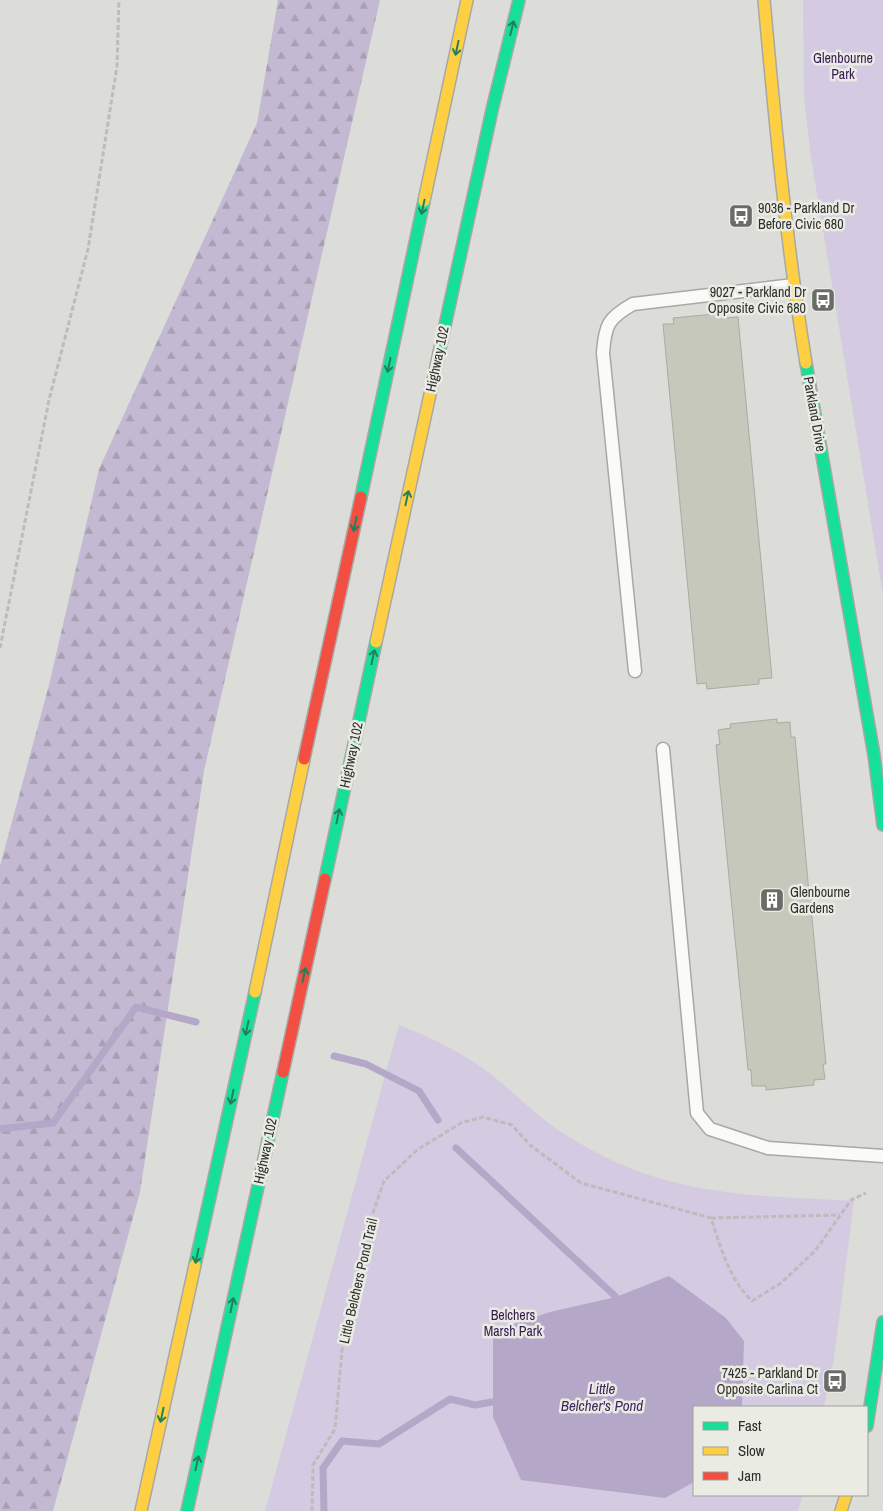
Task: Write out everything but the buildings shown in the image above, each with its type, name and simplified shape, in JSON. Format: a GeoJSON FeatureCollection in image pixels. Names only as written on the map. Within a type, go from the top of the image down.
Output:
{"type":"FeatureCollection","features":[{"type":"Feature","properties":{"kind":"main road"},"geometry":{"type":"LineString","coordinates":[[141,1511],[247,1027],[467,0]]}},
{"type":"Feature","properties":{"kind":"main road","name":"Highway 102"},"geometry":{"type":"LineString","coordinates":[[187,1511],[490,119],[519,0]]}},
{"type":"Feature","properties":{"kind":"main road","name":"Parkland Drive"},"geometry":{"type":"LineString","coordinates":[[764,0],[779,171],[793,285],[878,752],[883,825]]}},
{"type":"Feature","properties":{"kind":"main road"},"geometry":{"type":"LineString","coordinates":[[868,1420],[883,1322]]}},
{"type":"Feature","properties":{"kind":"main road"},"geometry":{"type":"LineString","coordinates":[[841,1511],[846,1496]]}},
{"type":"Feature","properties":{"kind":"lane"},"geometry":{"type":"LineString","coordinates":[[635,671],[603,353],[604,331],[615,314],[633,304],[793,285]]}},
{"type":"Feature","properties":{"kind":"lane"},"geometry":{"type":"LineString","coordinates":[[663,749],[697,1113],[710,1129],[768,1148],[883,1156]]}},
{"type":"Feature","properties":{"kind":"path"},"geometry":{"type":"LineString","coordinates":[[0,648],[49,400],[88,249],[117,66],[119,0]]}},
{"type":"Feature","properties":{"kind":"path","name":"Little Belchers Pond Trail"},"geometry":{"type":"LineString","coordinates":[[312,1511],[313,1465],[335,1429],[342,1350],[366,1234],[384,1181],[417,1150],[461,1123],[483,1117],[512,1124],[530,1145],[581,1183],[710,1218],[841,1215]]}},
{"type":"Feature","properties":{"kind":"path"},"geometry":{"type":"LineString","coordinates":[[710,1218],[728,1269],[742,1292],[752,1301],[781,1283],[815,1251],[851,1200],[866,1193]]}},
{"type":"Feature","properties":{"kind":"green space"},"geometry":{"type":"Polygon","coordinates":[[[278,0],[380,0],[204,771],[140,1192],[53,1511],[0,1511],[0,866],[49,685],[99,469],[257,123],[278,0]]]}},
{"type":"Feature","properties":{"kind":"green space","name":"Glenbourne Park"},"geometry":{"type":"Polygon","coordinates":[[[803,0],[883,0],[883,595],[810,151],[804,97],[803,0]]]}},
{"type":"Feature","properties":{"kind":"green space","name":"Belchers Marsh Park"},"geometry":{"type":"Polygon","coordinates":[[[399,1025],[459,1053],[492,1075],[537,1114],[566,1135],[602,1155],[637,1171],[671,1182],[741,1194],[854,1201],[834,1358],[824,1406],[693,1406],[693,1496],[803,1496],[798,1511],[265,1511],[399,1025]]]}},
{"type":"Feature","properties":{"kind":"water","name":"Little Belcher's Pond"},"geometry":{"type":"Polygon","coordinates":[[[669,1276],[726,1318],[744,1341],[742,1406],[693,1406],[693,1483],[665,1498],[521,1480],[493,1417],[493,1331],[550,1312],[616,1297],[669,1276]]]}},
{"type":"Feature","properties":{"kind":"waterway"},"geometry":{"type":"LineString","coordinates":[[0,1129],[53,1123],[136,1007],[196,1022]]}},
{"type":"Feature","properties":{"kind":"waterway"},"geometry":{"type":"LineString","coordinates":[[334,1056],[366,1064],[419,1091],[438,1120]]}},
{"type":"Feature","properties":{"kind":"waterway"},"geometry":{"type":"LineString","coordinates":[[456,1148],[616,1297]]}},
{"type":"Feature","properties":{"kind":"waterway"},"geometry":{"type":"LineString","coordinates":[[324,1511],[323,1468],[342,1441],[379,1444],[450,1399],[475,1405],[492,1402]]}},
{"type":"Feature","properties":{"kind":"traffic: fast"},"geometry":{"type":"LineString","coordinates":[[439,353],[492,110],[519,0]]}},
{"type":"Feature","properties":{"kind":"traffic: fast"},"geometry":{"type":"LineString","coordinates":[[361,497],[424,201]]}},
{"type":"Feature","properties":{"kind":"traffic: fast"},"geometry":{"type":"LineString","coordinates":[[806,363],[874,755],[883,825]]}},
{"type":"Feature","properties":{"kind":"traffic: fast"},"geometry":{"type":"LineString","coordinates":[[325,879],[376,642]]}},
{"type":"Feature","properties":{"kind":"traffic: fast"},"geometry":{"type":"LineString","coordinates":[[195,1265],[255,992]]}},
{"type":"Feature","properties":{"kind":"traffic: fast"},"geometry":{"type":"LineString","coordinates":[[187,1511],[283,1072]]}},
{"type":"Feature","properties":{"kind":"traffic: fast"},"geometry":{"type":"LineString","coordinates":[[868,1420],[883,1322]]}},
{"type":"Feature","properties":{"kind":"traffic: slow"},"geometry":{"type":"LineString","coordinates":[[424,201],[467,0]]}},
{"type":"Feature","properties":{"kind":"traffic: slow"},"geometry":{"type":"LineString","coordinates":[[764,0],[787,227],[806,363]]}},
{"type":"Feature","properties":{"kind":"traffic: slow"},"geometry":{"type":"LineString","coordinates":[[376,642],[439,353]]}},
{"type":"Feature","properties":{"kind":"traffic: slow"},"geometry":{"type":"LineString","coordinates":[[255,992],[304,759]]}},
{"type":"Feature","properties":{"kind":"traffic: slow"},"geometry":{"type":"LineString","coordinates":[[141,1511],[195,1265]]}},
{"type":"Feature","properties":{"kind":"traffic: slow"},"geometry":{"type":"LineString","coordinates":[[841,1511],[846,1496]]}},
{"type":"Feature","properties":{"kind":"traffic: jam"},"geometry":{"type":"LineString","coordinates":[[304,759],[361,497]]}},
{"type":"Feature","properties":{"kind":"traffic: jam"},"geometry":{"type":"LineString","coordinates":[[283,1072],[325,879]]}},
{"type":"Feature","properties":{"kind":"place","name":"9036 - Parkland Dr Before Civic 680"},"geometry":{"type":"Point","coordinates":[741,216]}},
{"type":"Feature","properties":{"kind":"place","name":"9027 - Parkland Dr Opposite Civic 680"},"geometry":{"type":"Point","coordinates":[823,300]}},
{"type":"Feature","properties":{"kind":"place","name":"Glenbourne Gardens"},"geometry":{"type":"Point","coordinates":[772,900]}},
{"type":"Feature","properties":{"kind":"place","name":"7425 - Parkland Dr Opposite Carlina Ct"},"geometry":{"type":"Point","coordinates":[835,1381]}}]}
